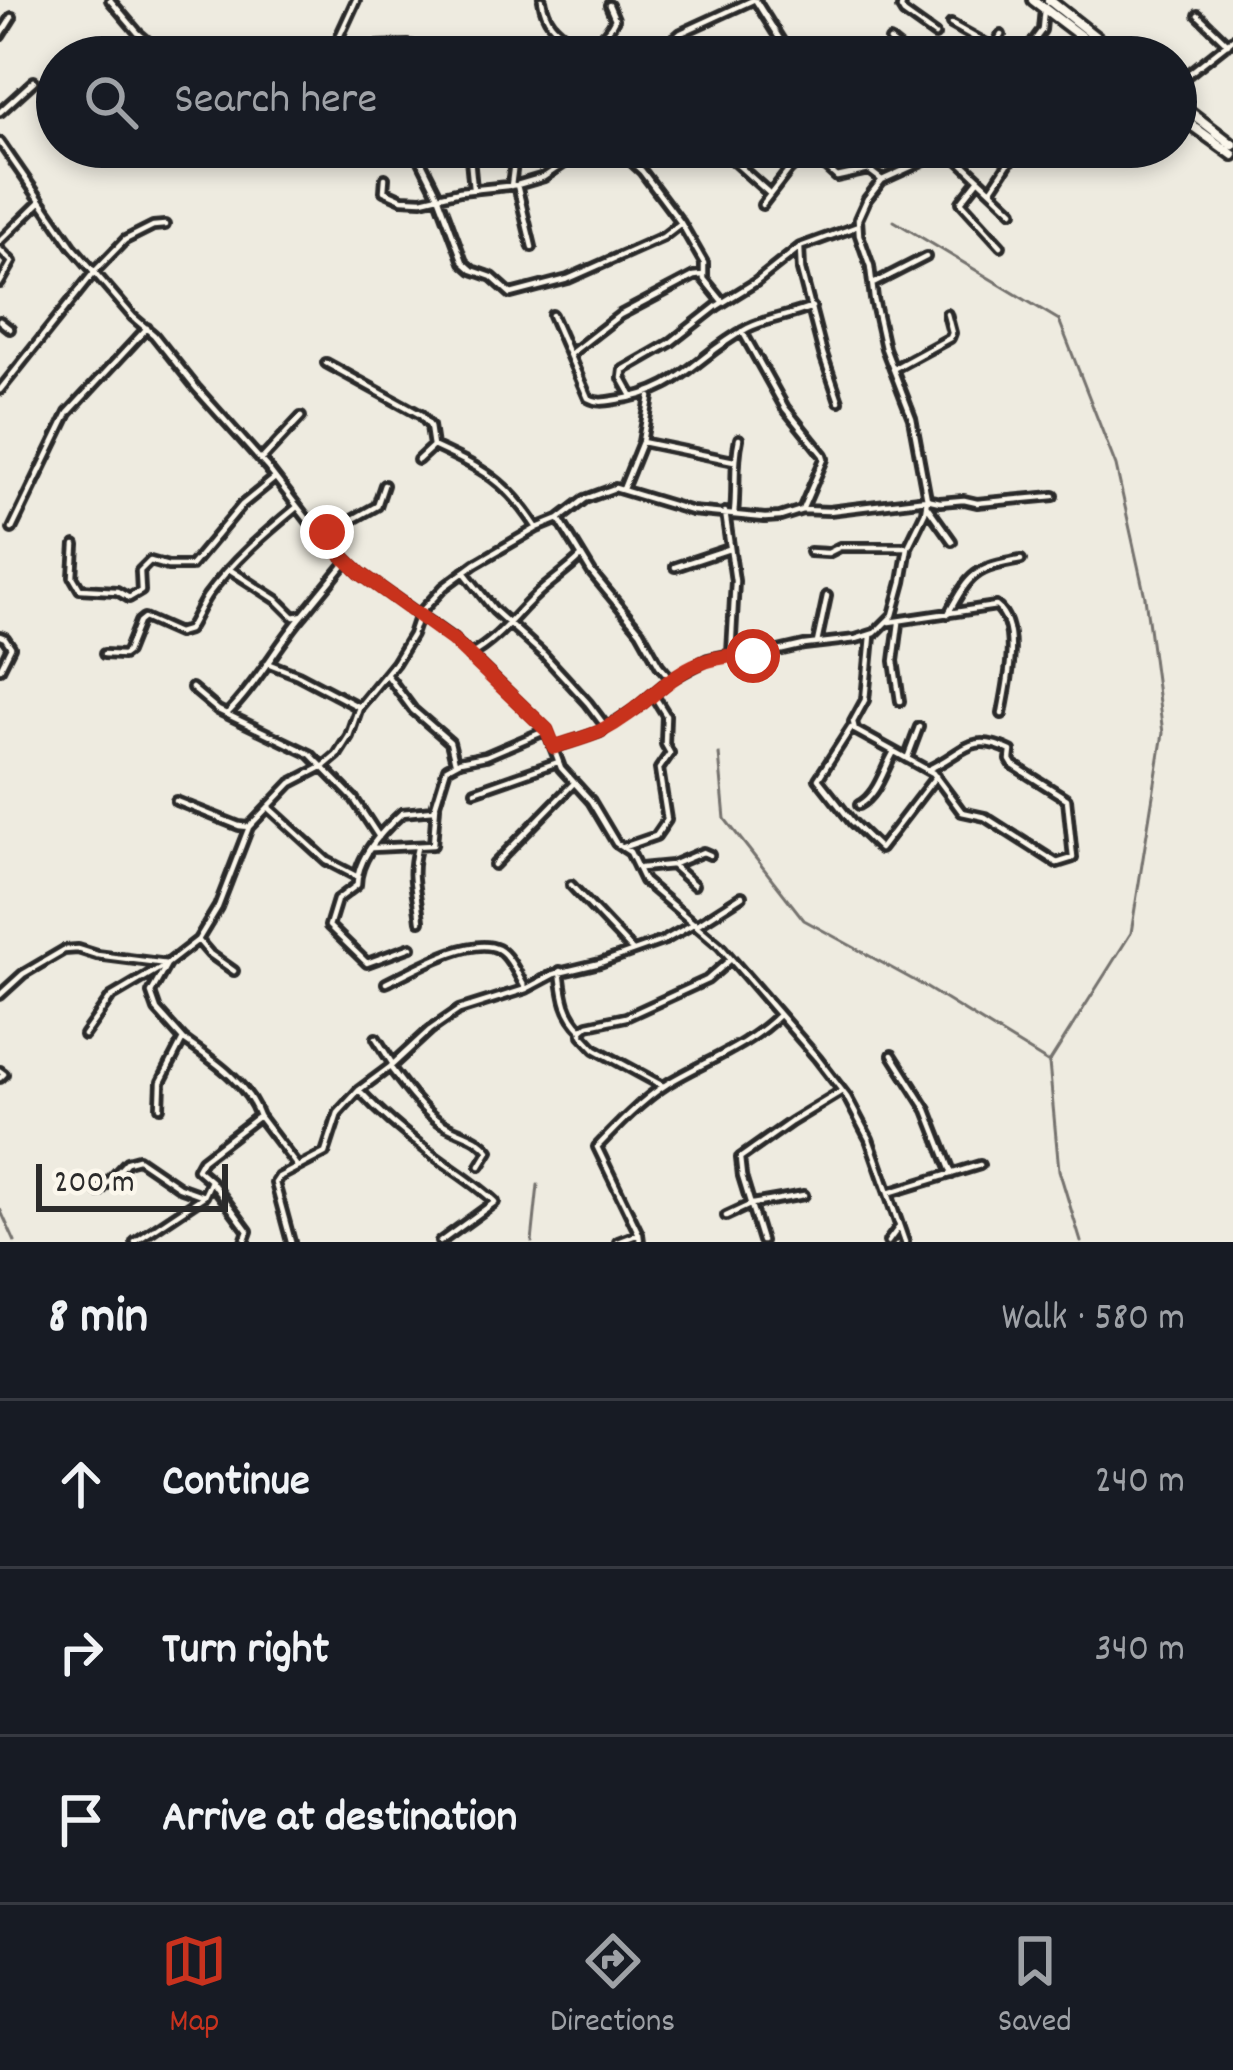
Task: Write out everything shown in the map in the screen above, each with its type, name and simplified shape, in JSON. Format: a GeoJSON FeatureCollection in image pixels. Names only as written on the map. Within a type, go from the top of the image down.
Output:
{"type":"FeatureCollection","features":[{"type":"Feature","properties":{"kind":"main road"},"geometry":{"type":"LineString","coordinates":[[1033,0],[1062,9],[1095,36]]}},
{"type":"Feature","properties":{"kind":"main road"},"geometry":{"type":"LineString","coordinates":[[1046,4],[1083,36]]}},
{"type":"Feature","properties":{"kind":"main road"},"geometry":{"type":"LineString","coordinates":[[1197,117],[1233,145]]}},
{"type":"Feature","properties":{"kind":"main road"},"geometry":{"type":"LineString","coordinates":[[1197,130],[1233,155]]}},
{"type":"Feature","properties":{"kind":"street"},"geometry":{"type":"LineString","coordinates":[[110,0],[142,36]]}},
{"type":"Feature","properties":{"kind":"street"},"geometry":{"type":"LineString","coordinates":[[340,36],[356,0]]}},
{"type":"Feature","properties":{"kind":"street"},"geometry":{"type":"LineString","coordinates":[[542,0],[545,17],[565,36]]}},
{"type":"Feature","properties":{"kind":"street"},"geometry":{"type":"LineString","coordinates":[[678,36],[754,0],[777,36]]}},
{"type":"Feature","properties":{"kind":"street"},"geometry":{"type":"LineString","coordinates":[[903,0],[904,13],[935,35]]}},
{"type":"Feature","properties":{"kind":"street"},"geometry":{"type":"LineString","coordinates":[[1062,9],[1070,0]]}},
{"type":"Feature","properties":{"kind":"street"},"geometry":{"type":"LineString","coordinates":[[1038,36],[1046,4]]}},
{"type":"Feature","properties":{"kind":"street"},"geometry":{"type":"LineString","coordinates":[[602,36],[615,22],[609,5]]}},
{"type":"Feature","properties":{"kind":"street"},"geometry":{"type":"LineString","coordinates":[[1197,67],[1230,41],[1198,15]]}},
{"type":"Feature","properties":{"kind":"street"},"geometry":{"type":"LineString","coordinates":[[0,36],[11,17]]}},
{"type":"Feature","properties":{"kind":"street"},"geometry":{"type":"LineString","coordinates":[[951,24],[972,36]]}},
{"type":"Feature","properties":{"kind":"street"},"geometry":{"type":"LineString","coordinates":[[0,112],[34,81]]}},
{"type":"Feature","properties":{"kind":"street"},"geometry":{"type":"LineString","coordinates":[[0,142],[72,246],[322,536],[347,561],[470,655],[547,730],[558,762],[616,843],[624,847],[644,881],[731,958],[842,1090],[869,1138],[905,1242]]}},
{"type":"Feature","properties":{"kind":"street"},"geometry":{"type":"LineString","coordinates":[[424,168],[463,262],[492,277],[511,294],[568,279],[663,237],[680,223]]}},
{"type":"Feature","properties":{"kind":"street"},"geometry":{"type":"LineString","coordinates":[[471,168],[473,189]]}},
{"type":"Feature","properties":{"kind":"street"},"geometry":{"type":"LineString","coordinates":[[515,168],[514,186],[532,247]]}},
{"type":"Feature","properties":{"kind":"street"},"geometry":{"type":"LineString","coordinates":[[385,178],[384,191],[402,200],[422,200],[514,186],[557,168]]}},
{"type":"Feature","properties":{"kind":"street"},"geometry":{"type":"LineString","coordinates":[[639,168],[680,223],[704,263],[705,282],[723,302]]}},
{"type":"Feature","properties":{"kind":"street"},"geometry":{"type":"LineString","coordinates":[[741,168],[769,193]]}},
{"type":"Feature","properties":{"kind":"street"},"geometry":{"type":"LineString","coordinates":[[762,205],[790,168]]}},
{"type":"Feature","properties":{"kind":"street"},"geometry":{"type":"LineString","coordinates":[[827,168],[837,177],[869,170],[882,180]]}},
{"type":"Feature","properties":{"kind":"street"},"geometry":{"type":"LineString","coordinates":[[909,168],[882,180],[860,211],[858,226],[882,336],[912,418],[927,502],[952,541]]}},
{"type":"Feature","properties":{"kind":"street"},"geometry":{"type":"LineString","coordinates":[[967,168],[1012,211]]}},
{"type":"Feature","properties":{"kind":"street"},"geometry":{"type":"LineString","coordinates":[[991,190],[1005,168]]}},
{"type":"Feature","properties":{"kind":"street"},"geometry":{"type":"LineString","coordinates":[[979,179],[961,202],[1001,246]]}},
{"type":"Feature","properties":{"kind":"street"},"geometry":{"type":"LineString","coordinates":[[0,241],[41,201]]}},
{"type":"Feature","properties":{"kind":"street"},"geometry":{"type":"LineString","coordinates":[[0,390],[125,240],[165,225]]}},
{"type":"Feature","properties":{"kind":"street"},"geometry":{"type":"LineString","coordinates":[[633,398],[622,378],[623,370],[670,343],[800,247],[858,226]]}},
{"type":"Feature","properties":{"kind":"street"},"geometry":{"type":"LineString","coordinates":[[800,247],[801,270],[839,401]]}},
{"type":"Feature","properties":{"kind":"street"},"geometry":{"type":"LineString","coordinates":[[0,250],[12,262],[0,283]]}},
{"type":"Feature","properties":{"kind":"street"},"geometry":{"type":"LineString","coordinates":[[872,284],[926,257]]}},
{"type":"Feature","properties":{"kind":"street"},"geometry":{"type":"LineString","coordinates":[[569,355],[640,303],[703,275]]}},
{"type":"Feature","properties":{"kind":"street"},"geometry":{"type":"LineString","coordinates":[[552,315],[590,401],[650,394],[753,325],[812,307]]}},
{"type":"Feature","properties":{"kind":"street"},"geometry":{"type":"LineString","coordinates":[[893,369],[950,338],[947,314]]}},
{"type":"Feature","properties":{"kind":"street"},"geometry":{"type":"LineString","coordinates":[[0,320],[10,329]]}},
{"type":"Feature","properties":{"kind":"street"},"geometry":{"type":"LineString","coordinates":[[12,529],[68,413],[146,328]]}},
{"type":"Feature","properties":{"kind":"street"},"geometry":{"type":"LineString","coordinates":[[742,331],[785,408],[823,455],[802,511]]}},
{"type":"Feature","properties":{"kind":"street"},"geometry":{"type":"LineString","coordinates":[[326,363],[421,416],[430,426],[433,446]]}},
{"type":"Feature","properties":{"kind":"street"},"geometry":{"type":"LineString","coordinates":[[623,489],[643,442],[650,394]]}},
{"type":"Feature","properties":{"kind":"street"},"geometry":{"type":"LineString","coordinates":[[261,460],[301,417]]}},
{"type":"Feature","properties":{"kind":"street"},"geometry":{"type":"LineString","coordinates":[[731,654],[735,578],[729,513],[737,488],[734,460],[739,439]]}},
{"type":"Feature","properties":{"kind":"street"},"geometry":{"type":"LineString","coordinates":[[643,442],[734,460]]}},
{"type":"Feature","properties":{"kind":"street"},"geometry":{"type":"LineString","coordinates":[[418,460],[433,446]]}},
{"type":"Feature","properties":{"kind":"street"},"geometry":{"type":"LineString","coordinates":[[433,446],[504,485],[537,528]]}},
{"type":"Feature","properties":{"kind":"street"},"geometry":{"type":"LineString","coordinates":[[74,545],[73,577],[80,590],[117,591],[129,598],[141,591],[140,571],[150,561],[191,566],[242,505],[275,478]]}},
{"type":"Feature","properties":{"kind":"street"},"geometry":{"type":"LineString","coordinates":[[322,536],[376,506],[384,485]]}},
{"type":"Feature","properties":{"kind":"street"},"geometry":{"type":"LineString","coordinates":[[84,1035],[111,997],[198,940],[218,908],[249,827],[291,783],[337,755],[359,707],[412,634],[419,614],[444,587],[594,494],[623,489],[692,511],[773,518],[802,511],[1054,496]]}},
{"type":"Feature","properties":{"kind":"street"},"geometry":{"type":"LineString","coordinates":[[889,622],[908,547],[927,502]]}},
{"type":"Feature","properties":{"kind":"street"},"geometry":{"type":"LineString","coordinates":[[104,654],[128,652],[144,618],[178,633],[188,630],[207,596],[230,569],[297,507]]}},
{"type":"Feature","properties":{"kind":"street"},"geometry":{"type":"LineString","coordinates":[[560,519],[581,557],[671,679]]}},
{"type":"Feature","properties":{"kind":"street"},"geometry":{"type":"LineString","coordinates":[[810,552],[908,547]]}},
{"type":"Feature","properties":{"kind":"street"},"geometry":{"type":"LineString","coordinates":[[675,567],[729,549]]}},
{"type":"Feature","properties":{"kind":"street"},"geometry":{"type":"LineString","coordinates":[[470,655],[487,646],[581,557]]}},
{"type":"Feature","properties":{"kind":"street"},"geometry":{"type":"LineString","coordinates":[[948,614],[960,590],[979,570],[1021,560]]}},
{"type":"Feature","properties":{"kind":"street"},"geometry":{"type":"LineString","coordinates":[[226,714],[347,561]]}},
{"type":"Feature","properties":{"kind":"street"},"geometry":{"type":"LineString","coordinates":[[230,569],[277,599],[294,617],[303,615]]}},
{"type":"Feature","properties":{"kind":"street"},"geometry":{"type":"LineString","coordinates":[[464,572],[607,728]]}},
{"type":"Feature","properties":{"kind":"street"},"geometry":{"type":"LineString","coordinates":[[817,644],[827,596]]}},
{"type":"Feature","properties":{"kind":"street"},"geometry":{"type":"LineString","coordinates":[[554,747],[607,728],[671,679],[708,659],[731,654],[761,656],[840,642],[872,634],[889,622],[996,606],[1006,614],[1010,630],[1001,714]]}},
{"type":"Feature","properties":{"kind":"street"},"geometry":{"type":"LineString","coordinates":[[899,621],[894,661],[900,701]]}},
{"type":"Feature","properties":{"kind":"street"},"geometry":{"type":"LineString","coordinates":[[872,634],[865,700],[818,778],[880,849],[936,776]]}},
{"type":"Feature","properties":{"kind":"street"},"geometry":{"type":"LineString","coordinates":[[0,636],[11,647],[0,668]]}},
{"type":"Feature","properties":{"kind":"street"},"geometry":{"type":"LineString","coordinates":[[266,662],[359,707]]}},
{"type":"Feature","properties":{"kind":"street"},"geometry":{"type":"LineString","coordinates":[[386,674],[413,710],[450,742],[455,763]]}},
{"type":"Feature","properties":{"kind":"street"},"geometry":{"type":"LineString","coordinates":[[193,688],[226,714],[310,754],[354,800],[379,837]]}},
{"type":"Feature","properties":{"kind":"street"},"geometry":{"type":"LineString","coordinates":[[624,847],[656,836],[667,820],[659,769],[670,753],[664,744],[667,717],[653,694]]}},
{"type":"Feature","properties":{"kind":"street"},"geometry":{"type":"LineString","coordinates":[[853,726],[936,776],[962,812],[985,817],[1057,863],[1073,858],[1067,799],[1012,765],[1011,751],[992,742],[976,742],[928,770]]}},
{"type":"Feature","properties":{"kind":"street"},"geometry":{"type":"LineString","coordinates":[[907,759],[919,727]]}},
{"type":"Feature","properties":{"kind":"street"},"geometry":{"type":"LineString","coordinates":[[372,848],[434,845],[444,772],[455,763],[486,756],[547,730]]}},
{"type":"Feature","properties":{"kind":"street"},"geometry":{"type":"LineString","coordinates":[[859,805],[876,790],[894,752]]}},
{"type":"Feature","properties":{"kind":"street"},"geometry":{"type":"LineString","coordinates":[[476,790],[558,762]]}},
{"type":"Feature","properties":{"kind":"street"},"geometry":{"type":"LineString","coordinates":[[494,865],[574,782]]}},
{"type":"Feature","properties":{"kind":"street"},"geometry":{"type":"LineString","coordinates":[[176,801],[249,827]]}},
{"type":"Feature","properties":{"kind":"street"},"geometry":{"type":"LineString","coordinates":[[411,947],[367,963],[329,926],[337,900],[357,884],[364,856],[379,837],[402,813],[429,812],[436,806]]}},
{"type":"Feature","properties":{"kind":"street"},"geometry":{"type":"LineString","coordinates":[[268,807],[327,861],[356,876]]}},
{"type":"Feature","properties":{"kind":"street"},"geometry":{"type":"LineString","coordinates":[[417,848],[410,874],[420,921]]}},
{"type":"Feature","properties":{"kind":"street"},"geometry":{"type":"LineString","coordinates":[[638,868],[672,866],[703,852],[710,855]]}},
{"type":"Feature","properties":{"kind":"street"},"geometry":{"type":"LineString","coordinates":[[672,866],[694,884]]}},
{"type":"Feature","properties":{"kind":"street"},"geometry":{"type":"LineString","coordinates":[[572,884],[633,951]]}},
{"type":"Feature","properties":{"kind":"street"},"geometry":{"type":"LineString","coordinates":[[291,1242],[275,1183],[325,1153],[338,1113],[430,1030],[459,1010],[526,989],[560,971],[600,963],[676,935],[742,896]]}},
{"type":"Feature","properties":{"kind":"street"},"geometry":{"type":"LineString","coordinates":[[198,940],[235,971]]}},
{"type":"Feature","properties":{"kind":"street"},"geometry":{"type":"LineString","coordinates":[[386,983],[436,958],[494,946],[526,989]]}},
{"type":"Feature","properties":{"kind":"street"},"geometry":{"type":"LineString","coordinates":[[0,995],[23,974],[64,950],[167,964]]}},
{"type":"Feature","properties":{"kind":"street"},"geometry":{"type":"LineString","coordinates":[[582,1030],[626,1017],[707,980],[731,958]]}},
{"type":"Feature","properties":{"kind":"street"},"geometry":{"type":"LineString","coordinates":[[167,964],[151,993],[157,1010],[183,1039],[237,1083],[297,1166]]}},
{"type":"Feature","properties":{"kind":"street"},"geometry":{"type":"LineString","coordinates":[[560,971],[563,1002],[582,1035],[596,1049],[664,1086]]}},
{"type":"Feature","properties":{"kind":"street"},"geometry":{"type":"LineString","coordinates":[[618,1242],[639,1238],[597,1147],[664,1086],[743,1044],[780,1014]]}},
{"type":"Feature","properties":{"kind":"street"},"geometry":{"type":"LineString","coordinates":[[376,1037],[391,1065],[435,1119],[481,1140],[489,1151],[480,1166]]}},
{"type":"Feature","properties":{"kind":"street"},"geometry":{"type":"LineString","coordinates":[[160,1107],[161,1082],[183,1039]]}},
{"type":"Feature","properties":{"kind":"street"},"geometry":{"type":"LineString","coordinates":[[892,1055],[926,1110],[952,1174]]}},
{"type":"Feature","properties":{"kind":"street"},"geometry":{"type":"LineString","coordinates":[[359,1090],[404,1134],[495,1202],[440,1242]]}},
{"type":"Feature","properties":{"kind":"street"},"geometry":{"type":"LineString","coordinates":[[762,1241],[740,1158],[842,1090]]}},
{"type":"Feature","properties":{"kind":"street"},"geometry":{"type":"LineString","coordinates":[[244,1242],[248,1231],[211,1181],[196,1169],[259,1116]]}},
{"type":"Feature","properties":{"kind":"street"},"geometry":{"type":"LineString","coordinates":[[99,1192],[127,1162],[138,1160],[179,1187],[204,1196]]}},
{"type":"Feature","properties":{"kind":"street"},"geometry":{"type":"LineString","coordinates":[[886,1194],[980,1166]]}},
{"type":"Feature","properties":{"kind":"street"},"geometry":{"type":"LineString","coordinates":[[136,1242],[204,1196],[211,1181]]}},
{"type":"Feature","properties":{"kind":"street"},"geometry":{"type":"LineString","coordinates":[[726,1216],[752,1204],[804,1195]]}},
{"type":"Feature","properties":{"kind":"street"},"geometry":{"type":"LineString","coordinates":[[888,1242],[899,1226]]}},
{"type":"Feature","properties":{"kind":"waterway"},"geometry":{"type":"LineString","coordinates":[[894,221],[1059,320],[1116,466],[1145,597],[1163,733],[1131,933],[1049,1063],[1059,1170],[1081,1242]]}},
{"type":"Feature","properties":{"kind":"waterway"},"geometry":{"type":"LineString","coordinates":[[719,754],[725,819],[804,920],[1049,1063]]}},
{"type":"Feature","properties":{"kind":"waterway"},"geometry":{"type":"LineString","coordinates":[[532,1242],[538,1185]]}},
{"type":"Feature","properties":{"kind":"waterway"},"geometry":{"type":"LineString","coordinates":[[0,1209],[15,1242]]}},
{"type":"Feature","properties":{"kind":"route"},"geometry":{"type":"LineString","coordinates":[[327,532],[322,536],[360,573],[470,655],[547,730],[554,747],[600,732],[671,679],[708,659],[753,656]]}}]}
